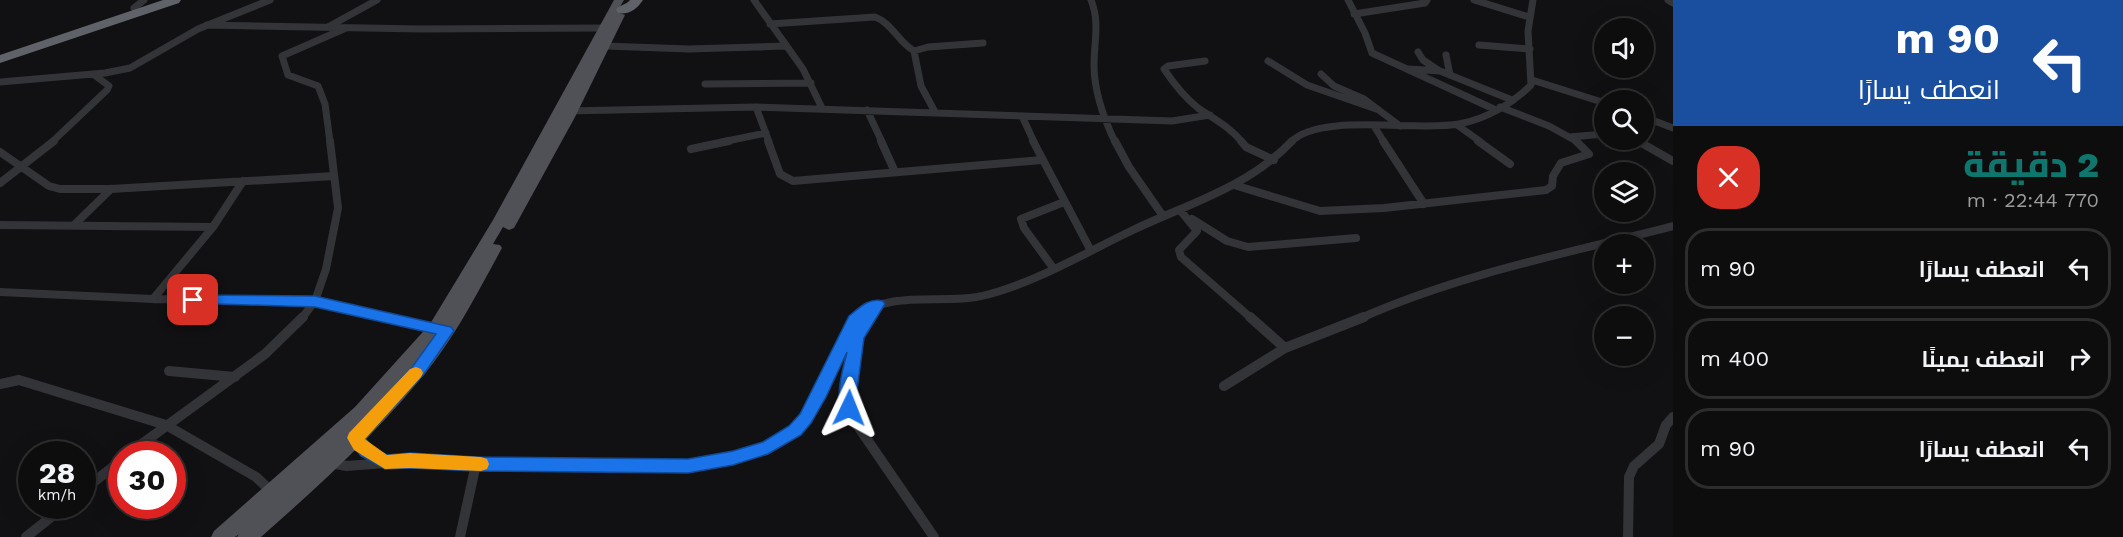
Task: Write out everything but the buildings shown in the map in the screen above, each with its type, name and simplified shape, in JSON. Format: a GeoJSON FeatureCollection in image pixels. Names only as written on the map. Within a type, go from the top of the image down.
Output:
{"type":"FeatureCollection","features":[{"type":"Feature","properties":{"kind":"highway"},"geometry":{"type":"LineString","coordinates":[[0,52],[139,4],[157,0]]}},
{"type":"Feature","properties":{"kind":"highway"},"geometry":{"type":"LineString","coordinates":[[0,59],[175,0]]}},
{"type":"Feature","properties":{"kind":"highway"},"geometry":{"type":"LineString","coordinates":[[620,5],[632,7],[637,0]]}},
{"type":"Feature","properties":{"kind":"main road"},"geometry":{"type":"LineString","coordinates":[[565,111],[602,28],[620,5]]}},
{"type":"Feature","properties":{"kind":"main road"},"geometry":{"type":"LineString","coordinates":[[247,537],[331,464],[418,370],[500,220],[605,46],[620,5]]}},
{"type":"Feature","properties":{"kind":"main road"},"geometry":{"type":"LineString","coordinates":[[221,537],[273,493],[361,412],[441,329]]}},
{"type":"Feature","properties":{"kind":"street"},"geometry":{"type":"LineString","coordinates":[[0,82],[117,72],[140,64],[207,25],[270,0]]}},
{"type":"Feature","properties":{"kind":"street"},"geometry":{"type":"LineString","coordinates":[[328,27],[377,0]]}},
{"type":"Feature","properties":{"kind":"street"},"geometry":{"type":"LineString","coordinates":[[754,0],[811,83],[822,108]]}},
{"type":"Feature","properties":{"kind":"street"},"geometry":{"type":"LineString","coordinates":[[1091,0],[1097,24],[1094,74],[1105,120],[1137,179],[1163,216]]}},
{"type":"Feature","properties":{"kind":"street"},"geometry":{"type":"LineString","coordinates":[[1234,185],[1320,211],[1363,210],[1550,188],[1561,163],[1589,154],[1587,149],[1569,137],[1531,118],[1498,108],[1372,53],[1365,33],[1348,0]]}},
{"type":"Feature","properties":{"kind":"street"},"geometry":{"type":"LineString","coordinates":[[1354,14],[1425,3],[1427,0]]}},
{"type":"Feature","properties":{"kind":"street"},"geometry":{"type":"LineString","coordinates":[[1474,0],[1529,17]]}},
{"type":"Feature","properties":{"kind":"street"},"geometry":{"type":"LineString","coordinates":[[312,458],[347,466],[410,460],[476,464],[702,465],[768,447],[795,430],[806,418],[821,392],[854,320],[868,308],[902,299],[965,300],[978,298],[1054,269],[1163,216],[1183,213],[1274,160],[1294,139],[1307,132],[1329,127],[1457,125],[1477,121],[1526,90],[1532,80],[1529,17],[1533,0]]}},
{"type":"Feature","properties":{"kind":"street"},"geometry":{"type":"LineString","coordinates":[[1668,0],[1673,3]]}},
{"type":"Feature","properties":{"kind":"street"},"geometry":{"type":"LineString","coordinates":[[770,24],[875,17],[884,21],[901,44],[914,51],[928,47],[983,43]]}},
{"type":"Feature","properties":{"kind":"street"},"geometry":{"type":"LineString","coordinates":[[207,25],[346,28],[602,28]]}},
{"type":"Feature","properties":{"kind":"street"},"geometry":{"type":"LineString","coordinates":[[145,441],[235,377],[286,336],[315,302],[326,269],[338,208],[323,94],[313,82],[288,75],[282,56],[346,28]]}},
{"type":"Feature","properties":{"kind":"street"},"geometry":{"type":"LineString","coordinates":[[1479,45],[1530,49]]}},
{"type":"Feature","properties":{"kind":"street"},"geometry":{"type":"LineString","coordinates":[[605,46],[689,49],[786,46]]}},
{"type":"Feature","properties":{"kind":"street"},"geometry":{"type":"LineString","coordinates":[[914,51],[921,86],[935,112]]}},
{"type":"Feature","properties":{"kind":"street"},"geometry":{"type":"LineString","coordinates":[[1418,52],[1423,60],[1440,71],[1512,100]]}},
{"type":"Feature","properties":{"kind":"street"},"geometry":{"type":"LineString","coordinates":[[1446,55],[1450,75]]}},
{"type":"Feature","properties":{"kind":"street"},"geometry":{"type":"LineString","coordinates":[[1205,61],[1168,66],[1164,69],[1187,98],[1233,131],[1246,147],[1274,160]]}},
{"type":"Feature","properties":{"kind":"street"},"geometry":{"type":"LineString","coordinates":[[1268,61],[1286,74],[1308,85],[1379,110]]}},
{"type":"Feature","properties":{"kind":"street"},"geometry":{"type":"LineString","coordinates":[[1407,69],[1440,71]]}},
{"type":"Feature","properties":{"kind":"street"},"geometry":{"type":"LineString","coordinates":[[1,180],[43,151],[107,90],[109,86],[93,74]]}},
{"type":"Feature","properties":{"kind":"street"},"geometry":{"type":"LineString","coordinates":[[1321,74],[1334,86],[1364,99],[1400,126]]}},
{"type":"Feature","properties":{"kind":"street"},"geometry":{"type":"LineString","coordinates":[[1532,80],[1594,100]]}},
{"type":"Feature","properties":{"kind":"street"},"geometry":{"type":"LineString","coordinates":[[705,84],[811,83]]}},
{"type":"Feature","properties":{"kind":"street"},"geometry":{"type":"LineString","coordinates":[[756,107],[780,174],[789,180],[809,181],[1042,160]]}},
{"type":"Feature","properties":{"kind":"street"},"geometry":{"type":"LineString","coordinates":[[565,111],[822,108],[1172,121],[1210,115]]}},
{"type":"Feature","properties":{"kind":"street"},"geometry":{"type":"LineString","coordinates":[[867,110],[895,172]]}},
{"type":"Feature","properties":{"kind":"street"},"geometry":{"type":"LineString","coordinates":[[1022,116],[1042,160],[1091,250]]}},
{"type":"Feature","properties":{"kind":"street"},"geometry":{"type":"LineString","coordinates":[[1654,121],[1673,128]]}},
{"type":"Feature","properties":{"kind":"street"},"geometry":{"type":"LineString","coordinates":[[1457,125],[1510,164]]}},
{"type":"Feature","properties":{"kind":"street"},"geometry":{"type":"LineString","coordinates":[[1374,126],[1424,204]]}},
{"type":"Feature","properties":{"kind":"street"},"geometry":{"type":"LineString","coordinates":[[692,149],[766,133]]}},
{"type":"Feature","properties":{"kind":"street"},"geometry":{"type":"LineString","coordinates":[[1569,137],[1594,135]]}},
{"type":"Feature","properties":{"kind":"street"},"geometry":{"type":"LineString","coordinates":[[1654,150],[1673,161]]}},
{"type":"Feature","properties":{"kind":"street"},"geometry":{"type":"LineString","coordinates":[[0,152],[55,188],[111,189],[334,176]]}},
{"type":"Feature","properties":{"kind":"street"},"geometry":{"type":"LineString","coordinates":[[153,299],[213,227],[243,181]]}},
{"type":"Feature","properties":{"kind":"street"},"geometry":{"type":"LineString","coordinates":[[74,225],[111,189]]}},
{"type":"Feature","properties":{"kind":"street"},"geometry":{"type":"LineString","coordinates":[[1054,269],[1024,228],[1021,219],[1064,202]]}},
{"type":"Feature","properties":{"kind":"street"},"geometry":{"type":"LineString","coordinates":[[1183,213],[1227,241],[1242,246],[1271,246],[1356,238]]}},
{"type":"Feature","properties":{"kind":"street"},"geometry":{"type":"LineString","coordinates":[[1183,213],[1197,231],[1179,250],[1181,257],[1285,348]]}},
{"type":"Feature","properties":{"kind":"street"},"geometry":{"type":"LineString","coordinates":[[0,225],[213,227]]}},
{"type":"Feature","properties":{"kind":"street"},"geometry":{"type":"LineString","coordinates":[[1224,386],[1285,348],[1333,331],[1402,300],[1451,282],[1673,226]]}},
{"type":"Feature","properties":{"kind":"street"},"geometry":{"type":"LineString","coordinates":[[1,293],[315,302],[441,329]]}},
{"type":"Feature","properties":{"kind":"street"},"geometry":{"type":"LineString","coordinates":[[878,304],[857,337],[848,388],[849,408],[855,422],[934,537]]}},
{"type":"Feature","properties":{"kind":"street"},"geometry":{"type":"LineString","coordinates":[[169,371],[235,377]]}},
{"type":"Feature","properties":{"kind":"street"},"geometry":{"type":"LineString","coordinates":[[0,384],[19,380],[166,425],[256,477],[286,504]]}},
{"type":"Feature","properties":{"kind":"street"},"geometry":{"type":"LineString","coordinates":[[1628,537],[1629,477],[1634,466],[1659,444],[1666,425],[1673,417]]}},
{"type":"Feature","properties":{"kind":"street"},"geometry":{"type":"LineString","coordinates":[[355,438],[367,452],[385,462]]}},
{"type":"Feature","properties":{"kind":"street"},"geometry":{"type":"LineString","coordinates":[[460,537],[476,464]]}},
{"type":"Feature","properties":{"kind":"street"},"geometry":{"type":"LineString","coordinates":[[96,480],[108,471]]}},
{"type":"Feature","properties":{"kind":"street"},"geometry":{"type":"LineString","coordinates":[[26,537],[49,519]]}},
{"type":"Feature","properties":{"kind":"slow traffic"},"geometry":{"type":"LineString","coordinates":[[416,373],[355,438],[360,445],[367,452],[385,462],[410,460],[481,464]]}},
{"type":"Feature","properties":{"kind":"route"},"geometry":{"type":"LineString","coordinates":[[193,300],[315,302],[383,315],[446,331],[418,370],[355,438],[367,452],[385,462],[410,460],[476,464],[688,466],[711,464],[768,447],[783,440],[806,418],[821,392],[854,320],[868,308],[878,304],[857,337],[848,388],[849,408]]}}]}
